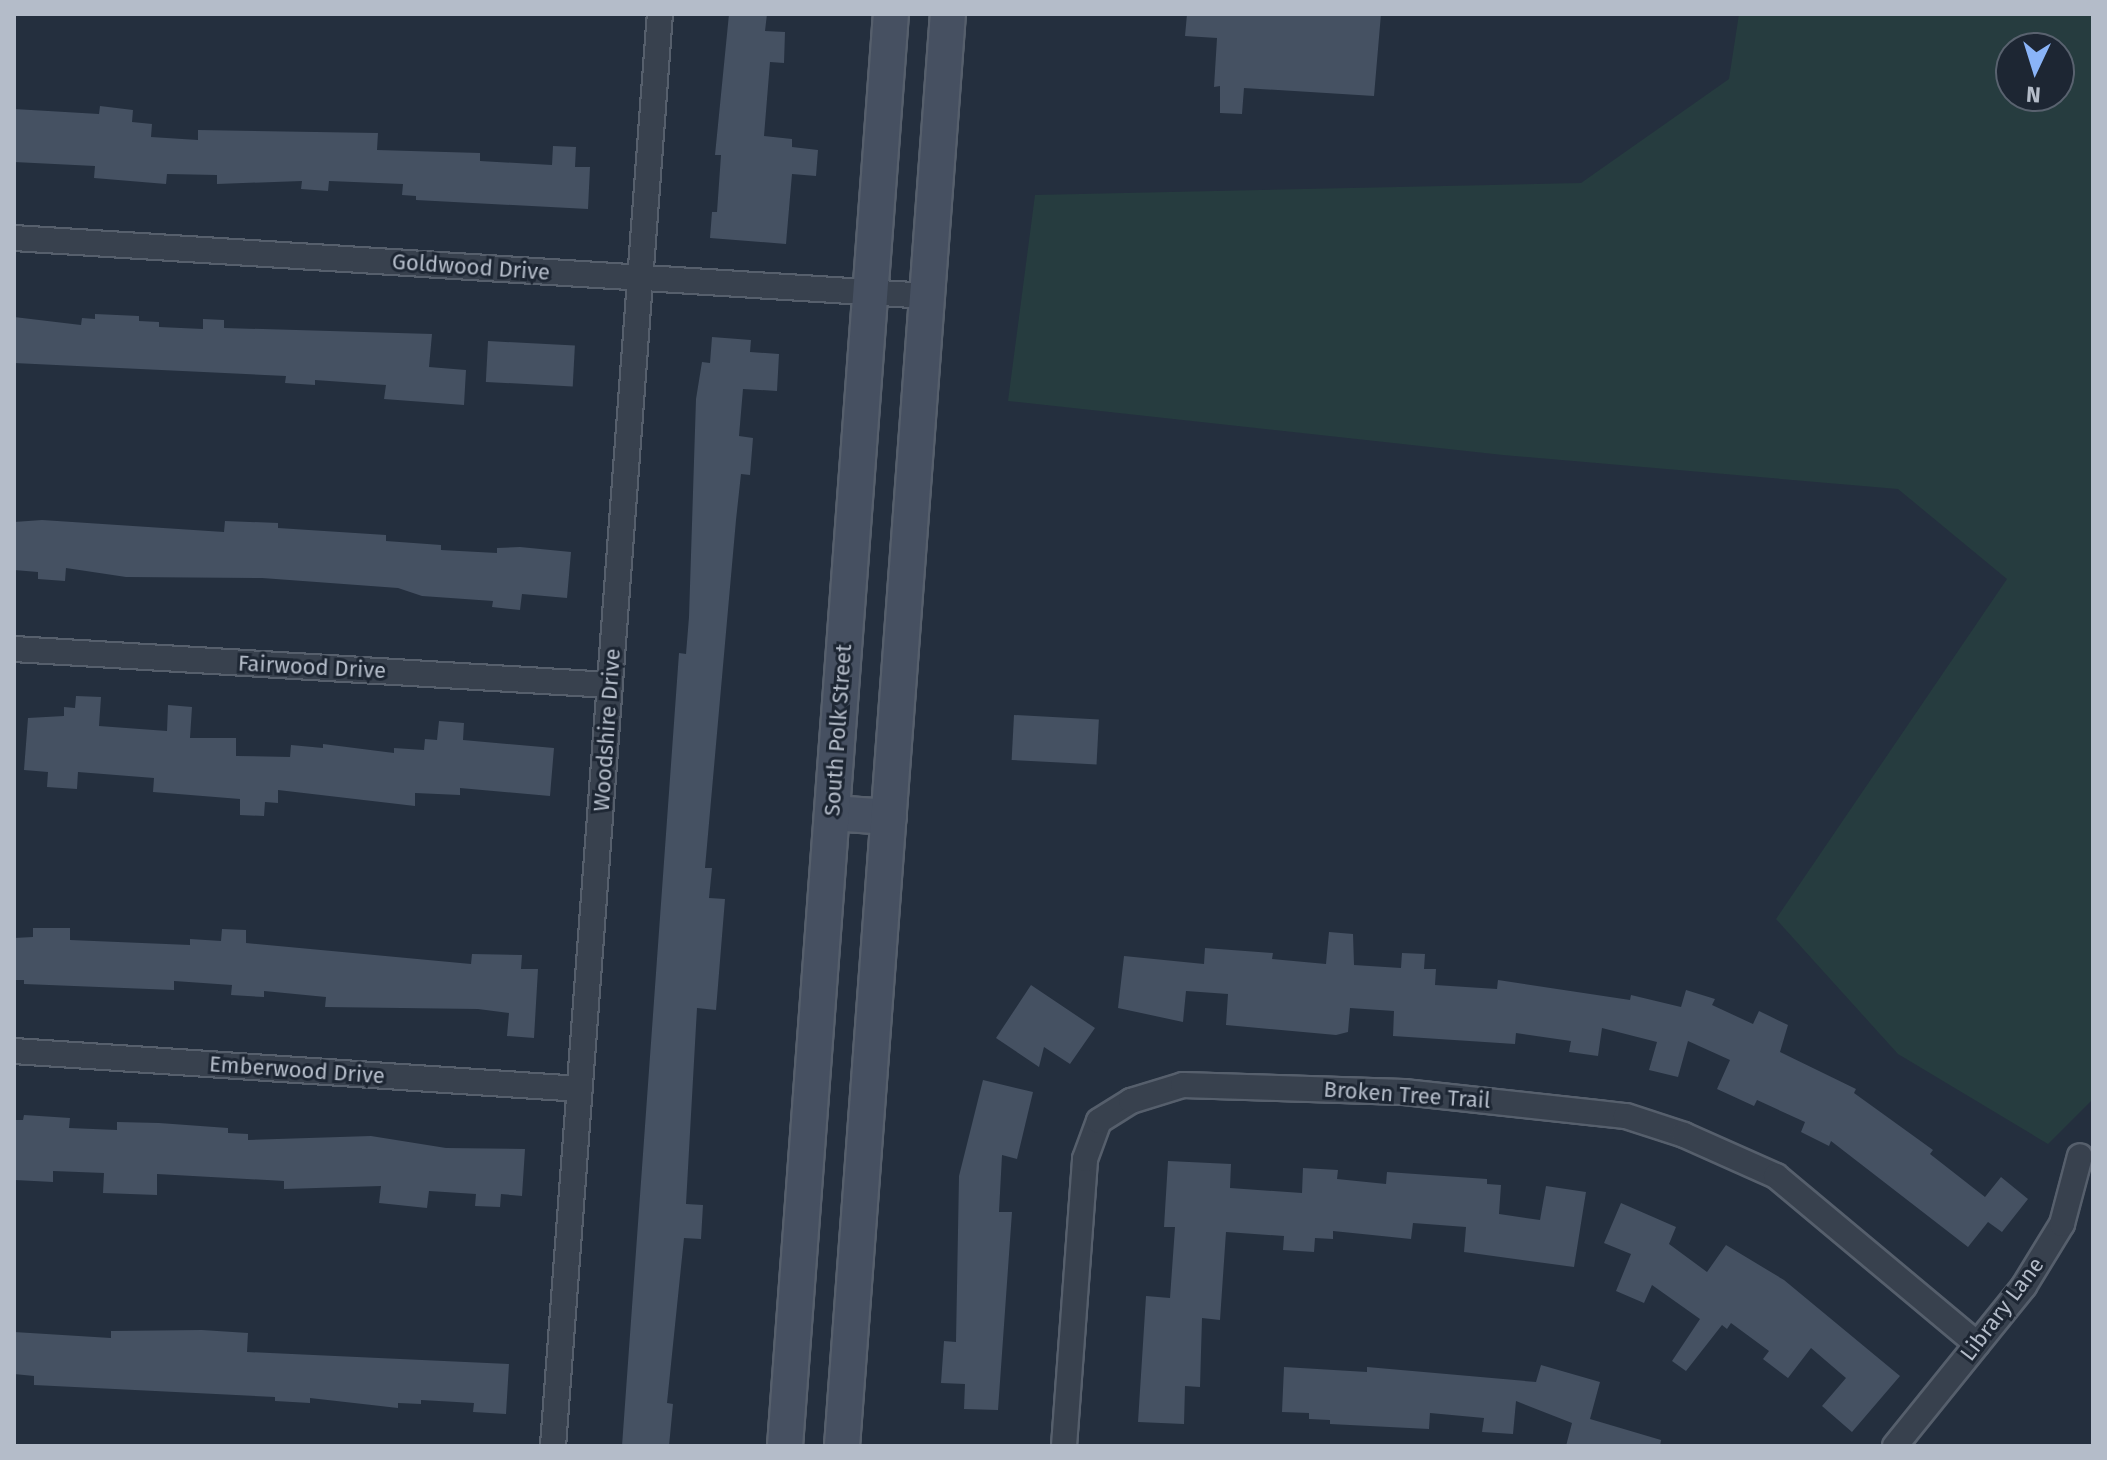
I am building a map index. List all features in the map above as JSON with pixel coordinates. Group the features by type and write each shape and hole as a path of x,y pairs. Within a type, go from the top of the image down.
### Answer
{"main road":[{"name":"South Polk Street","path":"785,1446 891,14"},
{"path":"842,1446 948,14"},
{"path":"832,813 889,817"}],"street":[{"name":"Woodshire Drive","path":"553,1446 660,14"},
{"name":"Goldwood Drive","path":"14,238 927,296"},
{"name":"Fairwood Drive","path":"14,649 610,685"},
{"name":"Emberwood Drive","path":"14,1051 580,1089"},
{"name":"Broken Tree Trail","path":"1064,1446 1085,1159 1099,1121 1131,1101 1183,1085 1404,1092 1626,1116 1684,1135 1776,1176 1977,1344"},
{"name":"Library Lane","path":"1895,1446 2024,1286 2062,1224 2080,1156"}],"green space":[{"path":"1739,14 2093,14 2093,1099 2048,1144 1898,1054 1776,919 2007,579 1898,489 1503,455 1008,401 1035,195 1581,183 1729,79"}],"building":[{"path":"729,14 767,14 765,31 785,32 784,63 770,62 764,136 792,139 792,147 818,150 816,176 792,174 786,244 710,238 712,212 717,212 721,155 715,155"},
{"path":"1187,14 1381,14 1374,96 1244,88 1242,114 1220,113 1220,86 1214,87 1217,38 1185,36"},
{"path":"100,106 133,110 132,122 152,124 151,137 198,140 198,130 378,133 377,150 480,153 480,161 552,165 553,146 576,147 575,167 590,167 588,209 416,200 416,196 402,195 403,184 329,181 328,191 301,189 302,181 217,184 217,175 167,174 166,184 94,178 95,166 14,162 14,109 99,114"},
{"path":"95,314 139,316 139,321 159,322 159,327 203,329 203,319 224,320 224,328 432,334 429,367 466,370 464,405 384,399 386,385 315,380 315,385 285,383 286,376 14,363 14,317 81,325 82,318 95,319"},
{"path":"712,337 751,340 750,352 779,354 777,391 743,389 739,436 753,438 750,475 741,474 705,868 712,868 709,898 725,899 716,1010 697,1008 686,1204 703,1205 701,1239 684,1238 667,1403 673,1404 669,1446 622,1446 679,653 686,654 689,617 696,399 702,362 710,363"},
{"path":"488,341 575,346 573,386 486,382"},
{"path":"42,520 224,532 225,521 278,523 278,528 386,535 386,541 441,545 441,550 497,553 497,548 520,547 571,552 567,598 522,594 520,610 492,607 493,601 422,596 398,588 262,578 126,577 66,568 65,581 38,579 38,572 14,570 14,522"},
{"path":"76,696 101,697 99,726 167,731 168,705 192,707 190,738 236,738 236,756 290,757 291,745 323,748 323,744 394,753 394,748 424,750 425,739 437,740 439,721 464,723 463,740 554,748 550,796 460,788 460,795 415,793 415,806 278,790 278,803 265,802 264,816 240,815 240,799 153,792 154,778 78,772 77,789 47,787 48,772 24,770 28,718 64,716 64,707 75,708"},
{"path":"1014,715 1099,719 1097,764 1012,760"},
{"path":"33,928 70,928 70,940 190,945 190,939 221,941 222,929 246,930 246,943 471,964 472,954 522,955 521,969 538,969 534,1038 507,1036 509,1013 478,1009 325,1007 326,997 264,991 264,997 231,995 232,985 174,981 174,990 24,984 24,980 14,980 14,938 33,937"},
{"path":"1329,932 1353,934 1354,965 1401,968 1402,953 1425,954 1424,969 1436,969 1435,985 1497,989 1498,980 1630,1000 1631,995 1681,1007 1686,990 1715,999 1712,1005 1753,1024 1759,1011 1788,1025 1780,1052 1856,1089 1854,1093 1933,1150 1930,1154 1985,1197 2001,1177 2028,1199 2002,1232 1988,1222 1968,1247 1831,1141 1829,1146 1801,1132 1805,1122 1757,1100 1754,1106 1717,1089 1730,1060 1688,1041 1678,1077 1649,1070 1657,1042 1602,1028 1598,1056 1569,1052 1571,1041 1516,1033 1515,1044 1393,1036 1394,1011 1350,1008 1348,1032 1336,1035 1226,1025 1228,994 1186,991 1183,1022 1118,1008 1124,956 1204,964 1205,948 1273,953 1272,959 1326,964"},
{"path":"1031,985 1095,1028 1070,1064 1044,1047 1039,1067 996,1038"},
{"path":"983,1080 1033,1092 1017,1159 1002,1155 999,1212 1012,1212 998,1410 964,1409 965,1384 941,1383 944,1341 956,1342 959,1176"},
{"path":"24,1115 70,1118 69,1128 117,1130 117,1122 159,1123 228,1128 228,1133 248,1134 248,1140 371,1136 446,1148 525,1149 522,1196 501,1194 500,1207 475,1206 476,1194 429,1191 427,1208 379,1203 381,1186 284,1189 284,1181 157,1174 157,1195 103,1193 104,1173 53,1171 53,1182 15,1180 14,1120 23,1120"},
{"path":"1168,1161 1231,1164 1230,1188 1302,1193 1303,1168 1338,1170 1337,1179 1386,1184 1387,1172 1487,1179 1487,1184 1501,1185 1499,1214 1540,1220 1546,1186 1586,1192 1574,1267 1464,1252 1466,1227 1413,1223 1411,1239 1333,1231 1333,1239 1315,1238 1314,1252 1283,1250 1284,1236 1226,1232 1220,1320 1202,1318 1200,1387 1185,1386 1184,1424 1138,1422 1146,1296 1170,1298 1175,1227 1164,1227"},
{"path":"1621,1203 1676,1227 1669,1244 1707,1272 1726,1245 1784,1280 1900,1376 1852,1432 1822,1406 1846,1378 1811,1348 1788,1378 1763,1359 1769,1351 1731,1323 1727,1329 1722,1325 1686,1371 1672,1361 1700,1319 1652,1285 1644,1303 1616,1291 1631,1254 1604,1243"},
{"path":"111,1331 248,1333 247,1352 509,1364 506,1414 473,1412 474,1403 421,1400 421,1404 398,1403 398,1408 310,1398 310,1403 275,1401 275,1397 34,1385 34,1376 14,1374 14,1332 111,1338"},
{"path":"1541,1365 1600,1382 1590,1419 1661,1440 1660,1446 1566,1446 1572,1423 1516,1401 1513,1434 1482,1432 1484,1418 1430,1413 1429,1429 1330,1424 1330,1420 1309,1419 1309,1413 1282,1412 1284,1367 1367,1372 1367,1367 1536,1382"}]}
